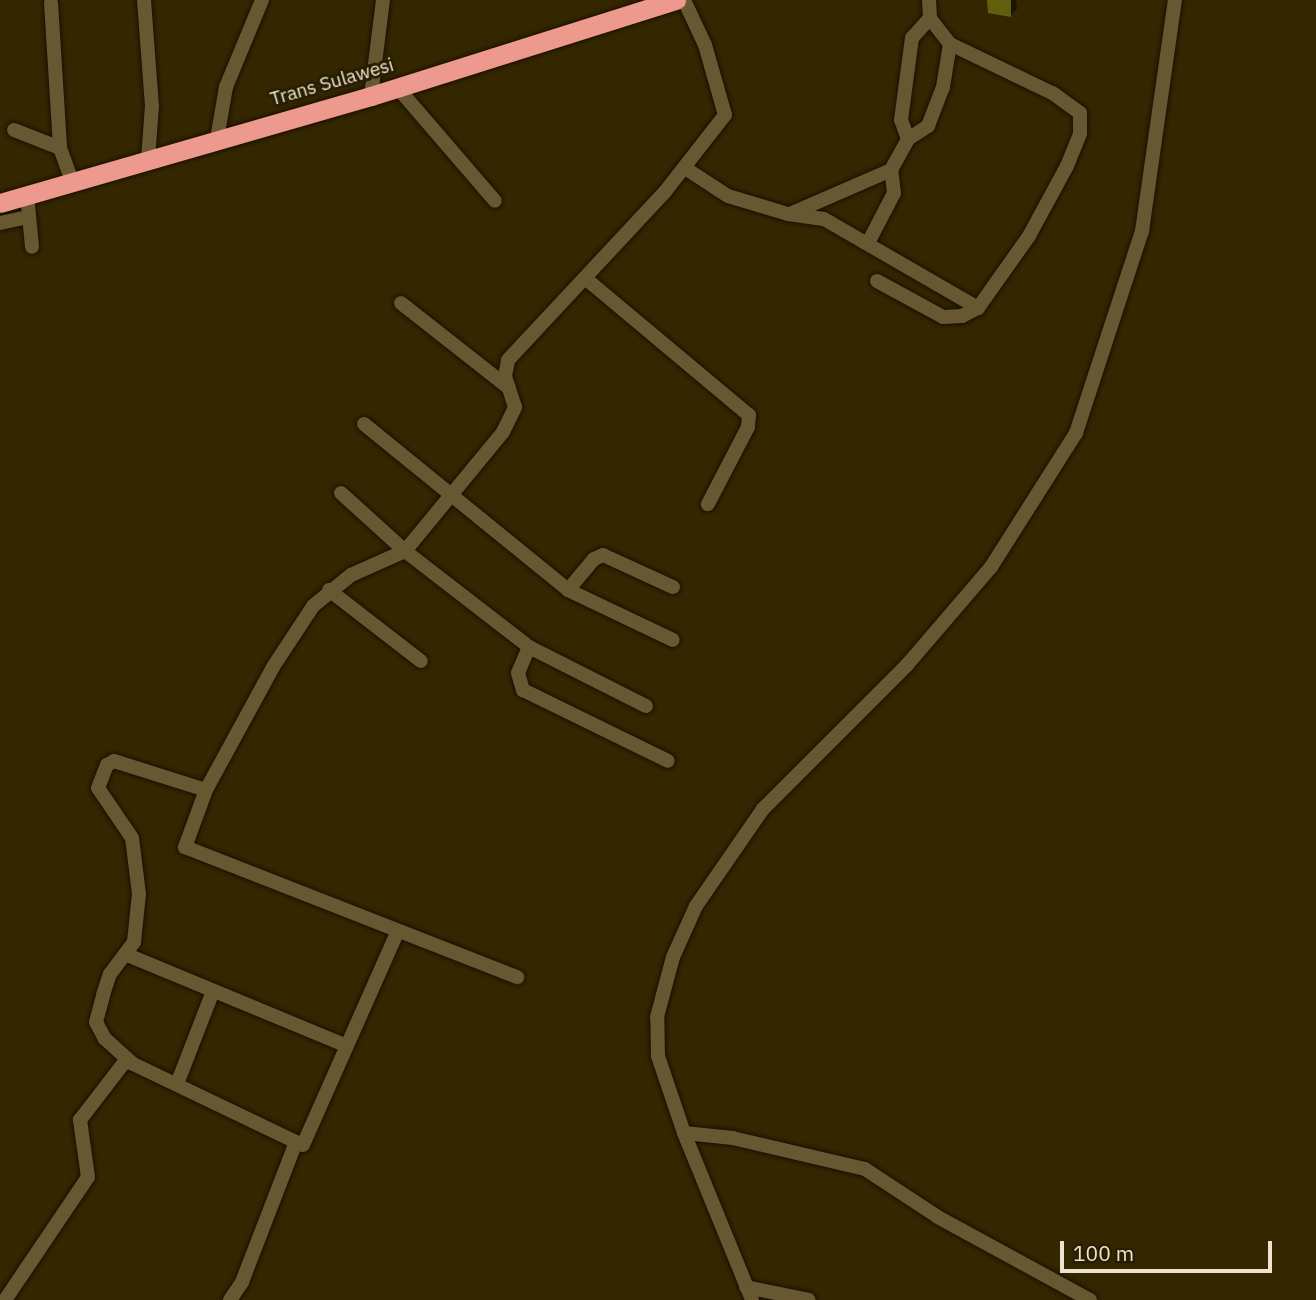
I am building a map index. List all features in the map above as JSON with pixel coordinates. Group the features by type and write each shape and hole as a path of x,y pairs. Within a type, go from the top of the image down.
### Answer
{"highway":[{"name":"Trans Sulawesi","path":"0,203 371,96 676,0"}],"street":[{"path":"144,0 152,106 148,159"},
{"path":"217,139 226,87 262,0"},
{"path":"371,96 383,0"},
{"path":"517,977 186,847 206,790 297,627 329,590 405,551 514,414 505,376 508,360 685,167 721,123 726,108 684,0"},
{"path":"877,281 943,317 962,316 978,308 1029,236 1067,166 1080,133 1080,113 1052,93 950,44 930,18 929,0"},
{"path":"809,1300 749,1294 684,1133 658,1056 657,1017 673,957 696,906 763,809 907,665 991,567 1076,433 1142,231 1175,0"},
{"path":"51,3 60,148 72,181"},
{"path":"908,139 901,120 912,38 930,18"},
{"path":"867,243 894,193 891,170 908,139 928,126 943,88 950,44"},
{"path":"397,87 495,201"},
{"path":"13,130 60,148"},
{"path":"685,167 729,196 789,214 824,219 978,308"},
{"path":"789,214 891,170"},
{"path":"27,194 32,247"},
{"path":"0,223 28,217"},
{"path":"585,278 749,415 748,427 708,504"},
{"path":"401,303 510,389"},
{"path":"364,424 449,498 569,590 673,640"},
{"path":"341,492 405,551 529,648 646,706"},
{"path":"569,590 594,559 603,555 673,587"},
{"path":"329,590 421,661"},
{"path":"529,648 518,673 523,690 668,761"},
{"path":"206,790 114,761 107,765 98,788 132,838 139,894 134,942 110,974 96,1022 105,1039 126,1060 296,1142 242,1282 230,1300"},
{"path":"303,1145 398,931"},
{"path":"125,954 347,1046"},
{"path":"177,1084 213,991"},
{"path":"5,1300 88,1177 80,1120 126,1060"},
{"path":"684,1133 733,1138 865,1169 1064,1294 1090,1300"}],"building":[{"path":"987,0 1011,0 1011,17 988,13"}]}
